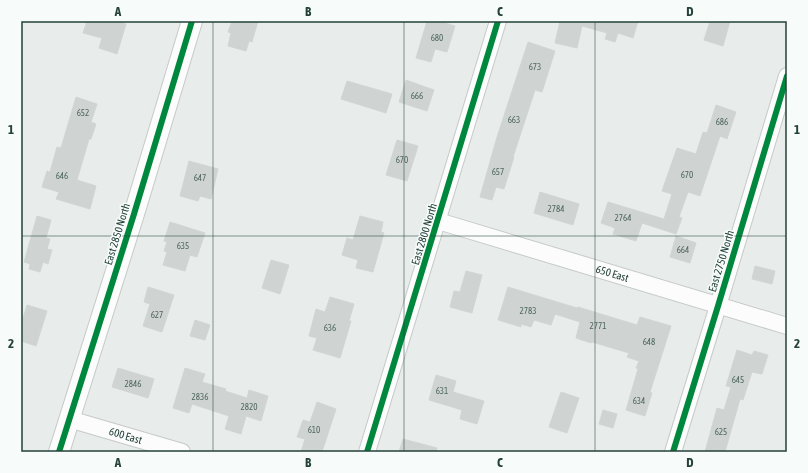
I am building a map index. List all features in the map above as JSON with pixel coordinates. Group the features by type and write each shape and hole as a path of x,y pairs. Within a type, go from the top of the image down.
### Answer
{"street":[{"name":"East 2850 North","path":"59,452 134,214 192,21"},
{"name":"East 2800 North","path":"367,452 498,21"},
{"name":"East 2750 North","path":"673,452 787,76"},
{"name":"650 East","path":"438,222 787,326"},
{"name":"600 East","path":"69,419 182,452"}],"building":[{"path":"87,21 115,21 126,24 117,54 99,48 102,38 83,33"},
{"path":"232,21 258,21 252,42 249,41 246,51 228,46 231,33 228,32"},
{"path":"427,21 438,21 455,26 447,52 435,49 431,62 416,58"},
{"path":"560,21 638,21 633,38 618,33 615,42 605,39 607,33 582,26 577,48 555,43"},
{"path":"710,21 730,21 723,46 704,40"},
{"path":"528,42 555,51 542,92 535,90 504,189 496,187 492,200 480,197 497,137"},
{"path":"406,80 434,90 427,111 399,102"},
{"path":"347,81 392,94 386,113 341,99"},
{"path":"76,97 97,104 91,122 96,124 91,139 89,139 77,180 96,186 90,209 56,199 59,192 42,187 47,171 50,172 57,147 61,148"},
{"path":"716,105 736,112 727,139 720,136 700,196 688,192 679,217 682,218 676,234 642,223 636,241 613,234 615,228 601,223 608,202 664,219 672,194 662,191 677,148 696,154 703,132 707,133"},
{"path":"397,140 418,146 407,181 386,175"},
{"path":"189,161 218,169 211,199 200,196 198,201 180,196"},
{"path":"540,192 579,204 573,225 534,213"},
{"path":"37,216 51,220 46,238 50,239 47,249 52,250 48,264 43,262 40,272 29,269 30,264 24,262"},
{"path":"360,216 383,222 381,232 384,233 373,272 356,268 358,260 342,255 347,238 353,240"},
{"path":"170,222 205,233 197,257 190,255 185,271 163,265 167,252 164,251 167,242 164,241"},
{"path":"676,236 696,243 690,263 670,257"},
{"path":"271,260 289,265 280,294 262,288"},
{"path":"755,266 775,271 772,284 752,279"},
{"path":"466,271 482,275 472,313 450,307 454,291 460,292"},
{"path":"148,287 174,295 162,332 143,326 150,304 144,302"},
{"path":"508,287 637,325 640,317 671,326 650,392 652,393 645,416 626,410 639,361 627,357 629,353 576,338 580,322 555,314 551,325 534,320 531,327 521,324 521,327 498,320"},
{"path":"330,297 354,304 349,321 351,321 340,358 313,350 317,338 309,336 316,309 325,312"},
{"path":"27,305 47,311 36,346 21,341 21,325"},
{"path":"195,320 210,325 205,340 190,336"},
{"path":"737,350 752,355 754,351 768,355 762,374 752,372 743,400 740,399 725,452 705,452 717,408 724,410 731,387 726,386"},
{"path":"118,368 154,379 148,398 112,387"},
{"path":"185,368 205,374 202,382 226,389 225,391 247,398 249,390 268,396 261,421 246,416 241,434 225,429 229,416 192,404 189,413 173,408"},
{"path":"436,375 456,381 453,392 484,401 477,424 460,419 462,410 429,400"},
{"path":"561,392 579,398 567,433 549,427"},
{"path":"317,402 336,409 322,452 301,452 305,439 297,437 303,420 310,422"},
{"path":"603,410 617,414 613,428 599,424"},
{"path":"403,439 437,448 436,452 399,452"}],"cycle path":[{"path":"59,452 134,214 192,21"},
{"path":"367,452 498,21"},
{"path":"673,452 787,76"}]}
